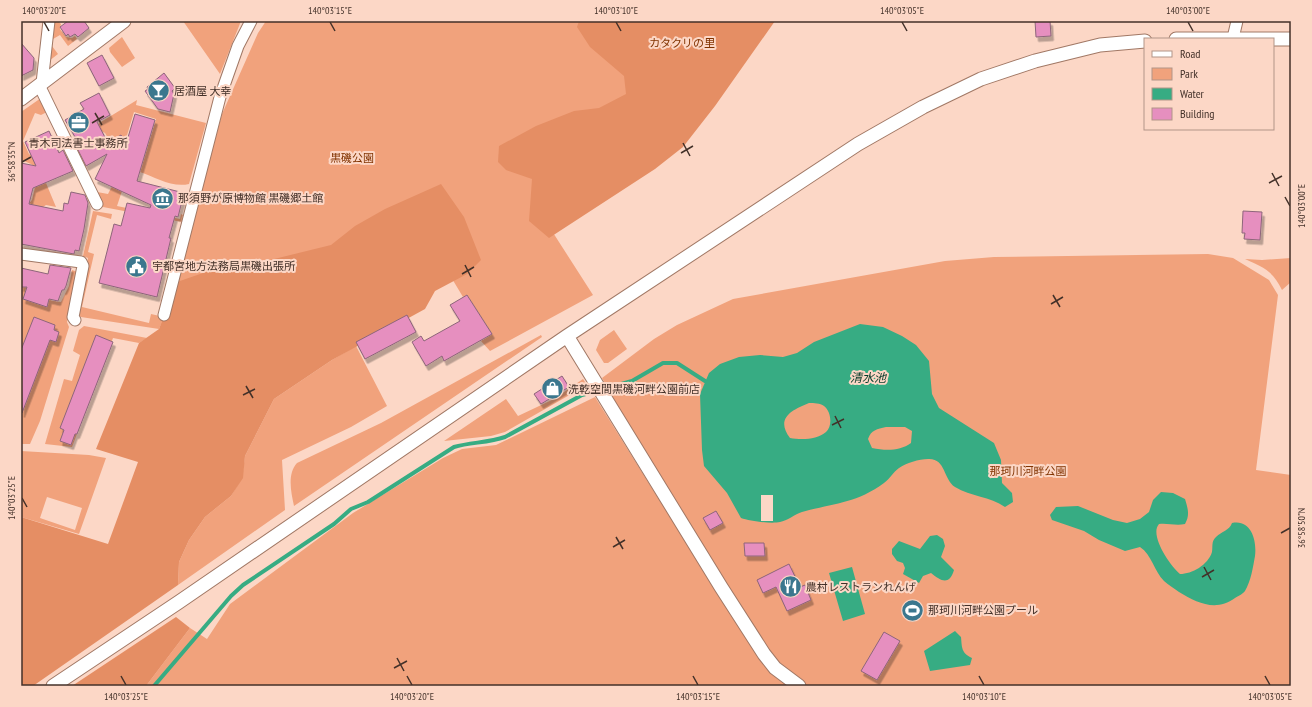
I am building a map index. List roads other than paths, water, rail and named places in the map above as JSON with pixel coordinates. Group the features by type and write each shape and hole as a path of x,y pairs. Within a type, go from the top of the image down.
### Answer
{"street":[{"path":"49,21 41,84 97,204"},
{"path":"21,99 124,21"},
{"path":"164,315 220,97 238,46 251,21"},
{"path":"1233,38 1237,21"},
{"path":"1274,39 1291,39"},
{"path":"53,686 179,602 567,336 858,144 923,107 981,79 1035,61 1100,45 1144,41"},
{"path":"21,254 81,262 82,266 73,317 75,320"},
{"path":"567,336 716,581 764,654 775,668 799,686"}],"water":[{"name":"清水池","path":"860,324 883,327 916,345 929,361 932,394 939,408 994,443 1001,460 1002,483 1012,493 1013,502 1005,507 999,503 967,493 955,487 951,483 938,462 924,459 902,466 884,483 854,499 802,512 780,522 760,522 741,518 727,493 704,466 700,394 709,373 720,364 739,357 760,355 783,357 797,353 814,342","holes":["809,403 821,404 826,408 830,415 830,426 826,432 818,437 804,439 790,438 784,425 785,420 792,412","886,427 905,427 912,431 911,443 902,448 893,450 872,448 868,439 871,434 877,429"]},
{"path":"1161,492 1173,493 1185,499 1187,506 1188,515 1185,524 1159,524 1157,529 1159,543 1166,558 1180,574 1185,574 1203,565 1210,557 1214,539 1229,528 1232,523 1244,524 1248,527 1254,537 1255,556 1253,569 1247,587 1243,593 1221,605 1207,604 1193,600 1164,581 1147,554 1140,547 1125,551 1099,540 1084,531 1052,520 1050,515 1056,507 1078,506 1113,520 1127,523 1140,519 1149,512 1153,500"},
{"path":"937,535 943,539 945,546 941,557 954,570 950,578 947,580 941,580 931,573 923,576 919,583 903,574 905,568 903,563 897,561 892,554 892,549 899,541 920,549 930,536"},
{"path":"852,567 865,614 843,621 829,573"},
{"path":"955,631 961,637 964,652 972,658 970,665 930,671 924,651"}],"waterway":[{"path":"154,686 231,596 243,585 334,524 351,509 368,502 454,447 505,437 582,395 632,381 663,363 677,363 705,381"}],"place":[{"name":"居酒屋 大幸","path":"159,91"},
{"name":"青木司法書士事務所","path":"78,123"},
{"name":"那須野が原博物館 黒磯郷土館","path":"162,198"},
{"name":"宇都宮地方法務局黒磯出張所","path":"136,266"},
{"name":"洗乾空間黒磯河畔公園前店","path":"553,389"},
{"name":"農村レストランれんげ","path":"790,587"},
{"name":"那珂川河畔公園プール","path":"913,610"}],"park label":[{"name":"カタクリの里","path":"682,43"},
{"name":"黒磯公園","path":"352,158"},
{"name":"那珂川河畔公園","path":"1028,471"}]}
